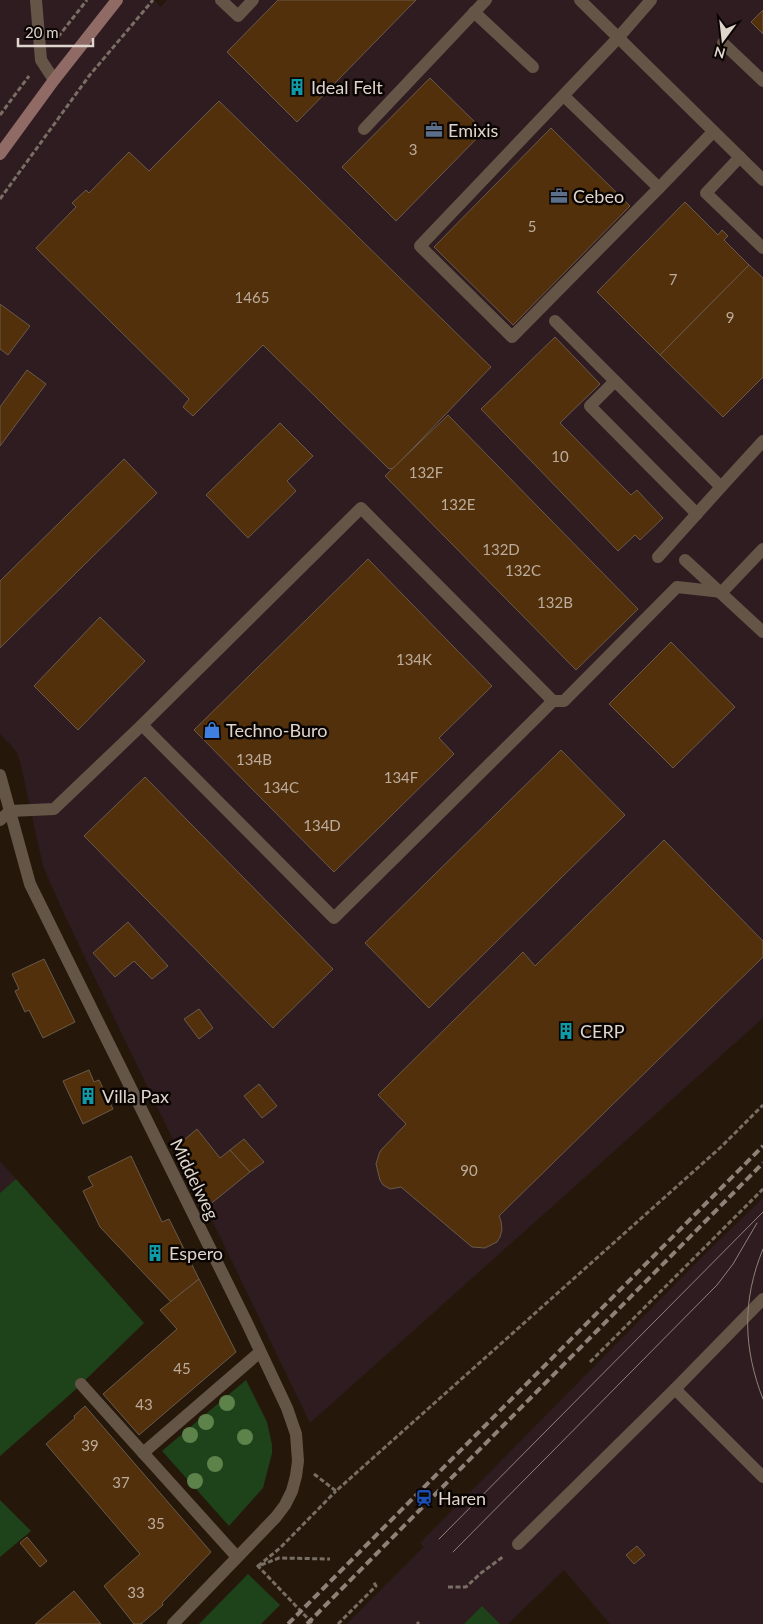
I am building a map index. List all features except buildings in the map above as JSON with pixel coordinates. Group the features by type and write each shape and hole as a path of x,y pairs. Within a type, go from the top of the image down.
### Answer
{"main road":[{"path":"0,154 54,80 117,0"}],"street":[{"path":"36,0 41,60 54,80"},
{"path":"221,0 238,16 253,0"},
{"path":"364,129 486,0"},
{"path":"580,0 763,180"},
{"path":"651,0 564,96 420,246 512,337 713,132"},
{"path":"474,12 533,68"},
{"path":"723,43 763,81"},
{"path":"564,96 658,188"},
{"path":"740,157 706,193 763,248"},
{"path":"554,321 721,487"},
{"path":"615,381 590,406 697,514"},
{"path":"658,557 763,441"},
{"path":"5,815 54,808 142,725 361,508 553,701"},
{"path":"722,592 763,550"},
{"path":"685,560 722,592 763,632"},
{"path":"142,725 334,918 553,701 564,701 677,587 722,592"},
{"name":"Middelweg","path":"0,775 5,815 33,891 260,1352 287,1408 296,1434 298,1461 294,1483 285,1505 276,1517 173,1624"},
{"path":"518,1544 763,1299"},
{"path":"143,1453 260,1352"},
{"path":"81,1384 237,1557"},
{"path":"675,1389 763,1477"}],"path":[{"path":"0,199 89,76 153,0"},
{"path":"258,1566 280,1548 336,1491 720,1147 763,1105"},
{"path":"590,1362 763,1190"},
{"path":"298,1461 336,1491"},
{"path":"448,1587 466,1587 518,1544"},
{"path":"258,1566 279,1558 330,1559"},
{"path":"258,1566 313,1624"},
{"path":"338,1624 376,1586 373,1580"}],"shaded area":[{"path":"0,0 154,0 161,7 167,0 763,0 763,1018 310,1423 64,914 43,866 20,761 17,753 0,734"},
{"path":"0,1161 16,1179 0,1193"},
{"path":"763,1198 763,1624 610,1624 564,1570 508,1624 500,1624 482,1606 464,1624 347,1624 424,1547 420,1543 707,1252"}],"green space":[{"path":"16,1179 144,1323 74,1391 0,1456 0,1193"},
{"path":"246,1380 267,1422 272,1453 263,1488 229,1526 162,1451"},
{"path":"0,1500 31,1531 0,1557"},
{"path":"248,1574 280,1605 261,1624 199,1624"},
{"path":"482,1606 500,1624 464,1624"}],"tram line":[{"path":"439,1539 763,1212"},
{"path":"453,1552 717,1285 733,1264 757,1223"},
{"path":"763,1249 756,1268 748,1305 749,1343 756,1380 763,1399"}],"railway":[{"path":"288,1624 763,1146"},
{"path":"307,1624 763,1163"}],"place":[{"name":"Ideal Felt","path":"297,87"},
{"name":"Emixis","path":"434,130"},
{"name":"Cebeo","path":"559,196"},
{"name":"Techno-Buro","path":"212,730"},
{"name":"CERP","path":"566,1031"},
{"name":"Villa Pax","path":"88,1096"},
{"name":"Espero","path":"155,1253"},
{"name":"Haren","path":"424,1498"}]}
